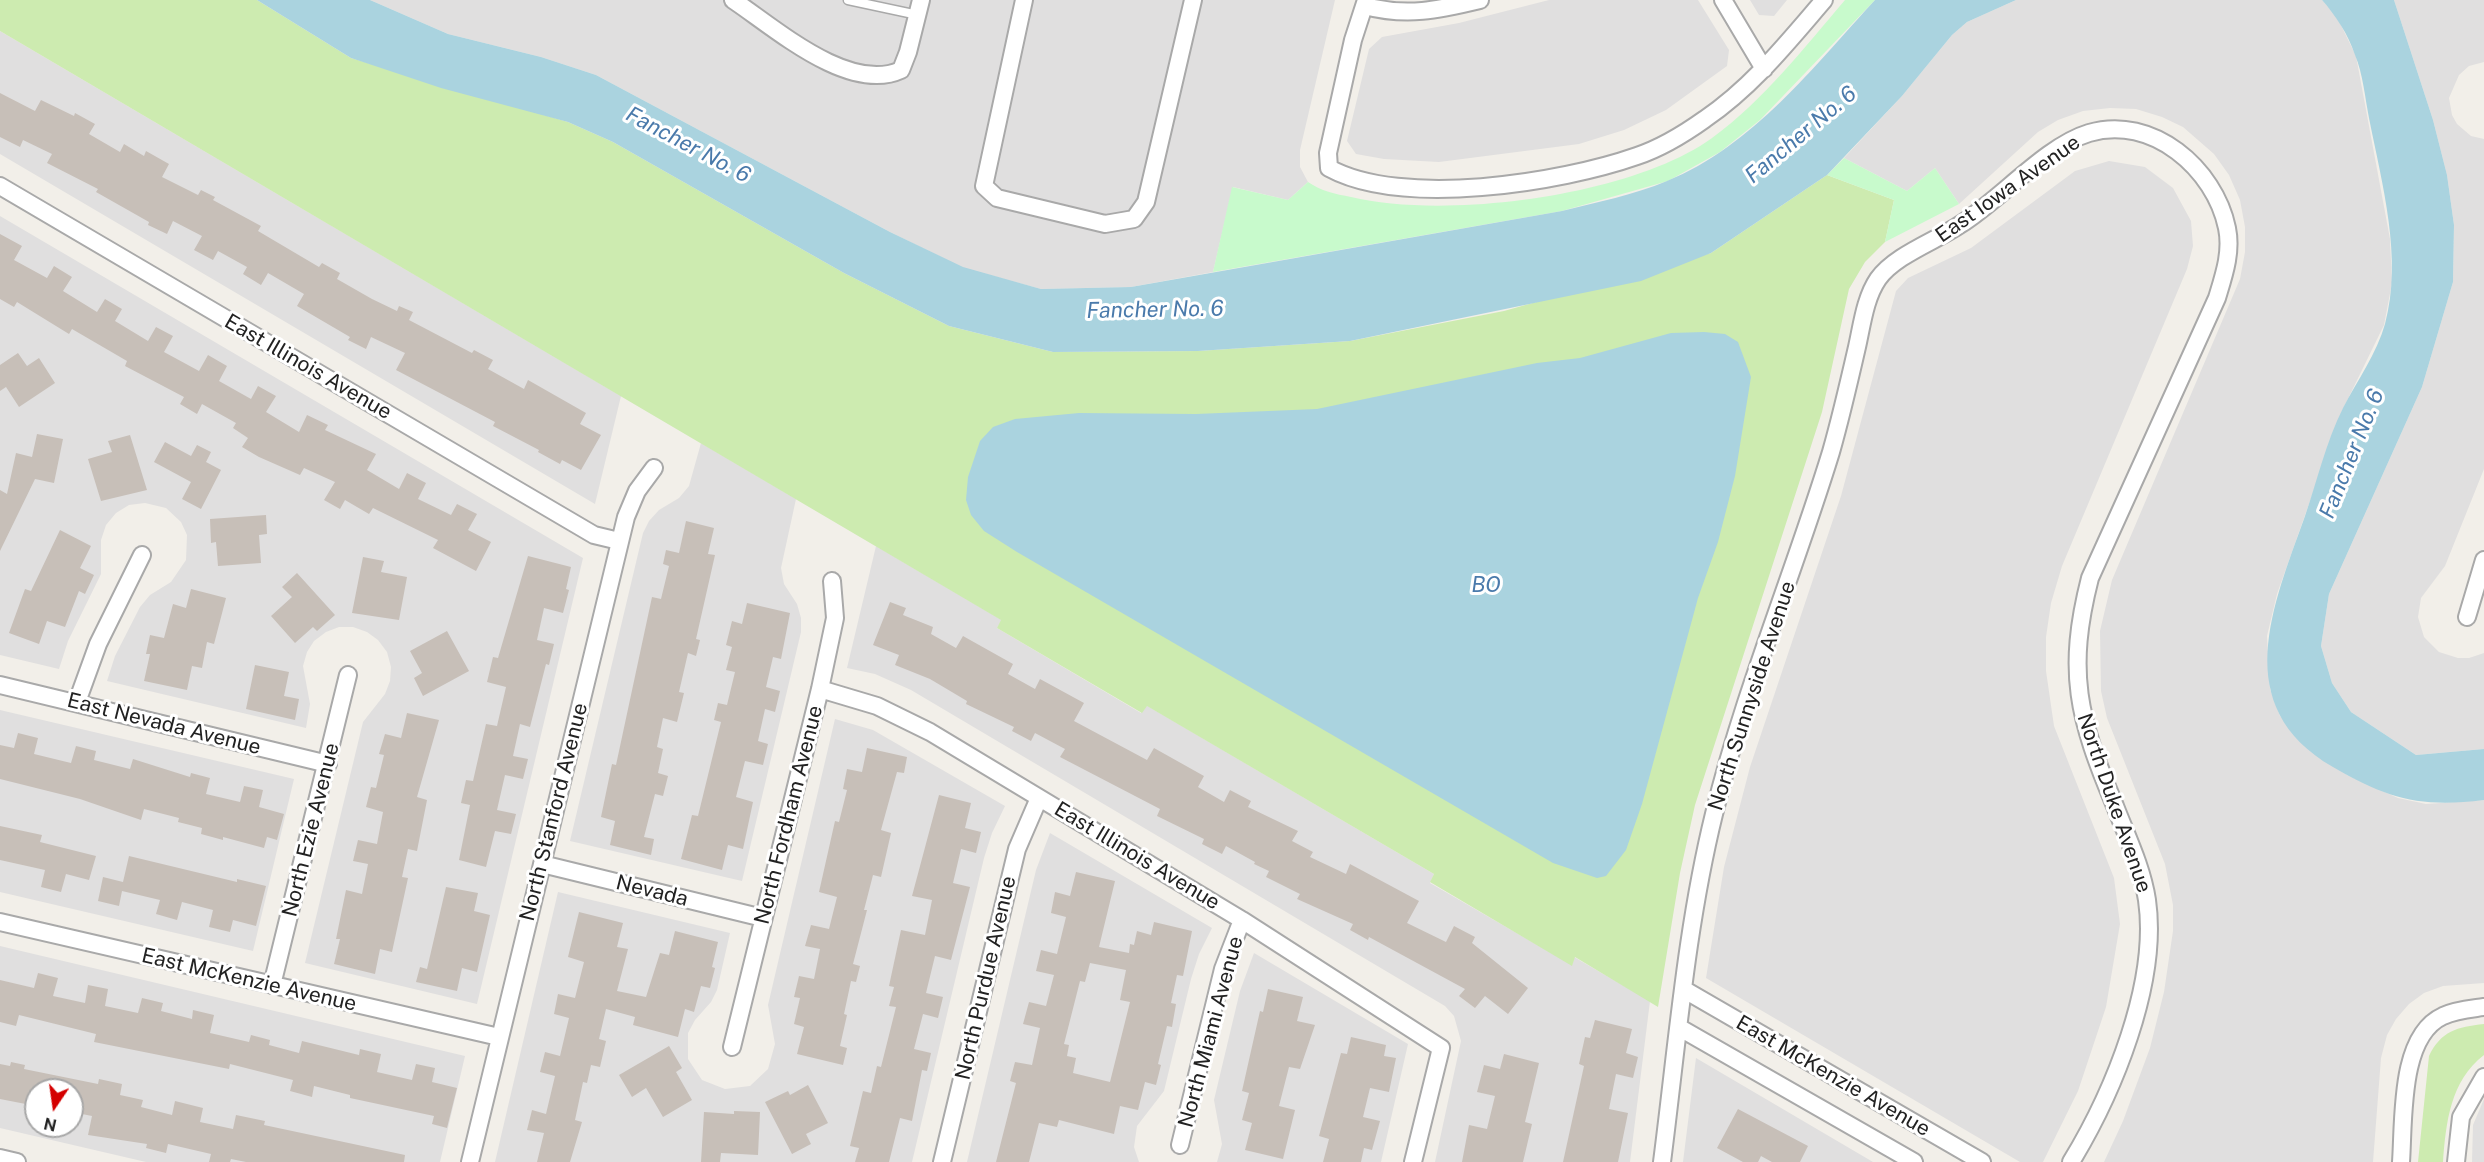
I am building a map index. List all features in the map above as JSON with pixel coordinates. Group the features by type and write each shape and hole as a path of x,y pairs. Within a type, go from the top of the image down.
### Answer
{"street":[{"path":"733,0 828,63 857,73 886,77 901,70 919,8"},
{"path":"1024,0 984,186 996,198 1105,224 1134,219 1146,202 1192,0"},
{"path":"1480,0 1417,13 1389,12 1366,3 1353,40 1328,153 1329,168 1345,177 1362,181 1428,188 1510,183 1595,169 1639,156 1674,139 1714,113 1764,69 1824,0"},
{"path":"1723,0 1764,69"},
{"name":"East Iowa Avenue","path":"1880,277 1899,259 1965,222 2066,143 2087,133 2108,129 2138,133 2166,144 2186,157 2204,176"},
{"name":"North Duke Avenue","path":"2071,1162 2112,1085 2128,1041 2147,949 2147,901 2138,861 2094,756 2080,706 2076,664 2079,620 2090,578 2217,298 2228,260 2228,231 2221,204 2204,176"},
{"name":"East Illinois Avenue","path":"0,186 594,535 620,541"},
{"name":"North Sunnyside Avenue","path":"1662,1162 1700,873 1731,747 1819,492 1840,423 1868,301 1880,277"},
{"name":"North Stanford Avenue","path":"470,1162 626,517 637,491 654,468"},
{"path":"77,702 98,644 142,555"},
{"path":"2467,617 2484,560"},
{"name":"North Fordham Avenue","path":"732,1047 820,689 835,618 832,581"},
{"name":"North Ezie Avenue","path":"272,985 348,675"},
{"name":"East Nevada Avenue","path":"0,685 328,764"},
{"name":"East Illinois Avenue","path":"820,689 877,706 930,732 1242,920 1441,1048 1413,1162"},
{"name":"North Purdue Avenue","path":"942,1162 1017,849 1039,798"},
{"name":"Nevada","path":"542,864 763,918"},
{"name":"North Miami Avenue","path":"1180,1145 1223,969 1242,920"},
{"name":"East McKenzie Avenue","path":"0,922 499,1037"},
{"name":"East McKenzie Avenue","path":"1683,989 1982,1162"},
{"path":"2400,1162 2409,1071 2421,1033 2443,1016 2484,1007"},
{"name":"East McKenzie Avenue","path":"1680,1028 1914,1162"},
{"path":"2456,1162 2457,1137 2462,1117 2484,1077"},
{"path":"0,1158 17,1162"}],"lane":[{"path":"848,0 919,8"}],"shaded area":[{"path":"370,0 1335,0 1300,150 1300,167 1308,182 1288,200 1233,187 1213,272 1131,287 1041,289 963,268 890,232 596,75 541,57 448,34"},
{"path":"1549,0 1698,0 1729,50 1727,66 1666,110 1624,130 1579,144 1439,162 1384,159 1356,154 1347,141 1369,49 1382,37 1459,23"},
{"path":"1750,0 1787,0 1774,16 1759,15"},
{"path":"2016,0 2322,0 2337,17 2356,56 2390,239 2392,283 2384,325 2342,411 2277,594 2267,636 2270,689 2280,716 2347,775 2398,798 2426,804 2484,800 2484,983 2443,986 2424,993 2409,1004 2396,1019 2387,1035 2381,1058 2373,1162 2104,1162 2123,1121 2150,1048 2164,992 2173,931 2173,905 2165,864 2107,718 2101,691 2100,631 2112,580 2240,279 2245,252 2245,227 2240,200 2229,175 2214,154 2183,127 2162,117 2136,109 2110,108 2083,111 2058,120 2038,132 1959,204 1935,168 1907,191 1844,158 1902,96 1952,35 1967,22"},
{"path":"2394,0 2484,0 2484,62 2469,66 2459,75 2449,98 2452,115 2457,124 2471,136 2484,139 2484,469 2445,566 2421,598 2418,617 2424,637 2439,652 2458,658 2469,658 2484,653 2484,749 2416,755 2351,712 2332,683 2321,646 2329,594 2422,387 2453,282 2454,225 2447,175 2433,120"},
{"path":"0,31 621,396 595,504 0,154"},
{"path":"2109,161 2145,167 2173,188 2191,221 2193,246 2187,269 2062,566 2051,603 2046,637 2046,671 2054,726 2114,878 2120,924 2106,1007 2078,1091 2043,1162 2020,1162 1706,978 1724,867 1750,767 1841,496 1896,291 1908,278 1971,248 2075,171"},
{"path":"0,216 583,558 477,1004 305,963 363,722 385,694 390,681 391,667 387,652 378,640 367,632 353,627 339,627 326,632 314,641 307,652 303,666 310,704 306,728 107,681 115,656 140,607 150,595 171,582 186,560 187,535 181,522 166,508 145,503 129,505 116,513 106,525 101,540 101,574 68,641 59,669 0,655"},
{"path":"701,443 796,499 781,568 784,584 797,604 801,618 801,632 742,881 570,841 643,533 649,521 659,510 679,498 689,486"},
{"path":"876,546 1002,620 997,628 1141,713 1146,705 1434,874 1430,883 1572,965 1574,957 1650,1001 1630,1162 1435,1162 1461,1041 1454,1016 1445,1006 911,690 875,674 847,668"},
{"path":"0,710 294,779 253,951 0,892"},
{"path":"835,719 873,730 1005,806 992,833 984,858 912,1162 495,1162 558,892 730,933 717,990 688,1033 688,1059 702,1080 725,1089 750,1086 768,1069 775,1044 768,1005"},
{"path":"1050,833 1212,928 1199,954 1191,979 1164,1091 1137,1126 1134,1147 1139,1162 967,1162 1036,870"},
{"path":"0,946 465,1056 440,1162 146,1162 43,1138 84,1138 84,1078 24,1078 24,1134 0,1128"},
{"path":"1254,953 1408,1044 1381,1162 1217,1162 1222,1144 1214,1100 1240,991"},
{"path":"1696,1058 1873,1162 1683,1162"},
{"path":"2484,1099 2484,1162 2472,1162 2473,1125"}],"green space":[{"path":"0,0 257,0 351,58 568,122 613,142 844,273 949,326 1053,352 1198,351 1350,341 1504,311 1711,253 1827,175 1894,200 1885,242 1865,262 1849,289 1822,412 1695,805 1680,873 1658,1007 1575,957 1572,966 1430,882 1434,874 1147,706 1142,713 997,628 1001,620 0,31"},
{"path":"1845,0 1875,0 1760,120 1720,152 1668,181 1562,211 1213,272 1232,187 1288,200 1308,182 1334,193 1391,203 1436,206 1486,204 1537,198 1588,188 1635,175 1677,158 1712,138 1749,107 1783,73"},
{"path":"1844,158 1907,191 1935,168 1959,204 1885,242 1894,200 1827,175"},
{"path":"2484,1024 2484,1055 2473,1065 2457,1090 2448,1118 2443,1162 2418,1162 2429,1056 2439,1041 2451,1032"}],"water":[{"name":"Fancher No. 6","path":"257,0 370,0 448,34 541,57 596,75 890,232 963,267 1041,289 1131,287 1562,211 1629,194 1667,181 1698,166 1755,126 1805,77 1875,0 2016,0 1967,22 1952,35 1902,96 1827,175 1711,253 1641,281 1350,341 1198,351 1053,352 949,326 844,273 613,142 568,122 441,88 351,58"},
{"name":"Fancher No. 6","path":"2322,0 2394,0 2433,120 2447,175 2454,225 2453,282 2422,387 2329,594 2321,646 2332,683 2351,712 2416,755 2484,749 2484,800 2423,802 2388,794 2353,778 2333,767 2300,742 2280,715 2270,685 2268,652 2272,619 2281,585 2332,434 2343,408 2377,346 2385,324 2392,273 2385,195 2358,62 2337,19"},
{"name":"BO","path":"1671,333 1725,334 1738,342 1751,377 1735,476 1718,542 1698,598 1642,804 1626,850 1606,876 1597,878 1553,863 1017,552 984,531 971,515 966,500 968,477 980,441 993,427 1015,419 1079,413 1196,414 1317,409 1537,363 1580,358"}],"building":[{"path":"0,93 35,111 41,100 74,116 75,113 95,124 89,134 120,152 124,144 144,156 146,151 169,164 162,177 198,195 201,190 215,197 213,200 261,226 258,231 319,267 322,263 340,273 337,279 372,299 397,311 399,306 413,312 409,320 472,353 474,350 493,360 488,369 524,389 528,380 586,413 580,424 601,435 581,470 562,460 560,464 538,452 539,450 493,426 495,422 396,370 405,353 371,337 366,349 348,340 350,337 297,306 304,294 268,273 261,285 243,274 247,267 218,251 213,260 194,250 202,236 173,221 167,234 148,225 149,222 96,192 98,189 47,163 52,154 23,140 20,147 0,137"},
{"path":"0,234 22,246 14,260 47,278 54,266 72,277 63,291 97,312 105,299 122,309 115,321 148,341 156,327 173,336 164,352 199,371 208,355 227,366 219,381 251,399 258,386 276,396 266,412 299,432 307,415 328,425 325,430 376,454 367,470 399,489 407,473 426,483 418,499 451,515 457,504 477,514 468,530 491,542 476,571 433,548 438,540 373,508 369,514 345,500 340,509 324,500 335,482 304,468 300,475 259,457 242,447 248,438 233,428 236,423 202,404 197,414 180,404 184,397 125,366 127,361 72,329 69,334 17,302 14,307 0,299"},
{"path":"18,353 27,366 39,358 55,383 19,407 6,387 0,391 0,365"},
{"path":"37,434 63,439 54,483 35,479 0,551 0,490 7,494 16,453 32,457"},
{"path":"130,435 147,490 101,501 88,459 112,452 108,441"},
{"path":"165,442 191,456 197,445 211,452 206,462 221,470 201,509 182,499 191,482 154,462"},
{"path":"266,515 267,534 259,535 261,563 218,566 216,542 211,543 210,519"},
{"path":"686,521 714,528 708,554 715,555 696,639 700,640 696,656 688,653 679,692 684,693 677,722 663,718 657,747 663,749 658,773 668,776 663,796 655,794 644,837 654,839 651,855 610,845 615,821 601,817 612,764 616,765 652,597 661,599 669,566 663,564 666,550 679,553"},
{"path":"60,530 91,546 80,568 94,575 85,594 79,591 65,627 47,621 39,644 9,633 25,589 31,591"},
{"path":"528,556 571,567 566,589 569,590 563,613 544,608 537,640 554,644 549,665 546,664 530,727 520,724 513,756 528,759 523,779 505,775 497,810 516,814 511,834 495,831 486,867 459,860 470,805 461,803 466,780 473,781 486,724 497,726 506,687 487,682 493,657 498,658"},
{"path":"363,557 384,561 381,572 407,577 399,620 352,613"},
{"path":"297,573 335,615 317,631 313,627 295,643 271,616 292,597 282,587"},
{"path":"191,589 226,598 214,644 207,642 202,668 192,666 187,690 144,681 150,654 146,654 150,635 164,638 173,604 186,608"},
{"path":"890,602 906,608 903,615 933,627 931,634 956,648 963,636 1013,664 1008,674 1035,689 1040,679 1084,703 1074,721 1147,760 1154,748 1204,776 1198,787 1224,802 1230,790 1251,801 1248,807 1298,831 1292,841 1313,852 1310,857 1346,874 1350,864 1419,901 1407,923 1446,942 1454,926 1475,937 1472,943 1528,988 1508,1014 1485,996 1475,1008 1459,996 1465,989 1369,937 1368,940 1350,930 1353,924 1297,899 1300,894 1266,877 1269,871 1226,846 1222,854 1202,844 1204,839 1157,816 1160,809 1060,757 1065,749 1035,733 1031,741 1012,731 1014,727 966,704 967,701 930,679 895,665 899,655 873,645"},
{"path":"747,603 790,613 781,659 773,657 766,687 780,691 775,712 765,709 758,741 768,744 763,765 745,761 736,797 753,802 743,849 728,845 722,870 681,859 692,815 698,816 721,722 714,720 718,703 727,705 735,672 726,670 732,647 726,645 732,621 742,624"},
{"path":"447,631 469,671 423,696 414,678 422,673 410,651"},
{"path":"255,665 289,672 284,696 299,699 295,720 246,709"},
{"path":"407,713 439,720 417,797 427,800 417,851 408,849 402,877 408,878 392,952 380,949 375,974 334,964 340,939 336,939 346,890 362,894 368,864 353,861 358,840 377,844 383,812 366,807 371,787 376,788 384,755 379,754 385,734 401,738"},
{"path":"18,733 38,738 34,754 71,763 76,746 96,751 94,760 130,769 133,759 190,777 191,773 210,778 206,794 240,802 244,786 263,790 259,807 284,814 277,840 267,837 264,848 223,837 223,840 201,834 202,828 178,822 179,818 144,809 141,820 80,799 0,779 0,745 14,748"},
{"path":"867,748 907,757 904,773 897,772 881,830 891,833 881,877 873,875 864,910 867,910 853,964 860,966 856,982 851,981 844,1014 847,1015 840,1046 847,1048 843,1065 797,1054 804,1027 794,1024 800,998 794,997 799,976 814,979 820,949 805,946 811,925 829,929 837,897 819,892 835,821 839,822 847,790 843,789 847,769 862,772"},
{"path":"939,795 971,803 965,828 981,832 976,853 961,849 953,883 970,887 951,960 935,956 926,993 943,997 938,1018 923,1014 914,1049 931,1053 927,1071 922,1070 912,1121 900,1118 889,1162 855,1162 859,1148 850,1146 863,1091 871,1093 877,1066 881,1067 896,1007 889,1006 894,987 889,986 901,930 925,935 932,900 912,896"},
{"path":"0,826 42,835 40,842 96,856 89,880 66,874 61,892 41,887 45,870 0,860"},
{"path":"129,856 237,882 237,879 266,886 256,926 233,920 230,932 209,927 213,910 182,902 177,920 156,914 160,900 122,891 119,906 98,901 103,877 123,882"},
{"path":"1076,872 1115,881 1099,947 1129,953 1130,944 1134,945 1137,931 1151,935 1154,922 1192,931 1183,976 1177,975 1171,1003 1176,1004 1172,1027 1167,1026 1158,1064 1161,1065 1156,1085 1145,1082 1138,1110 1120,1106 1114,1134 1059,1120 1057,1127 1039,1123 1029,1162 996,1162 1016,1083 1010,1081 1015,1062 1032,1065 1040,1028 1023,1024 1029,1002 1046,1006 1054,975 1036,971 1041,950 1057,954 1066,917 1051,913 1055,892 1070,896","holes":["1090,963 1126,970 1120,1000 1130,1002 1110,1082 1073,1073 1076,1058 1067,1056 1069,1045 1064,1044 1080,981 1085,982"]},
{"path":"446,887 478,893 474,911 490,915 477,972 462,968 457,991 416,982 420,967 427,969"},
{"path":"579,912 623,923 617,947 628,949 617,991 646,997 660,953 669,955 675,931 718,942 712,967 715,968 710,988 701,986 694,1012 685,1009 678,1037 633,1025 635,1017 606,1009 599,1039 606,1041 600,1067 591,1065 587,1083 583,1082 575,1120 582,1122 570,1162 537,1162 544,1133 527,1130 532,1110 546,1114 555,1076 540,1072 545,1052 560,1056 569,1018 554,1014 558,994 575,998 584,962 568,957"},
{"path":"38,973 58,978 53,996 85,1003 88,985 108,989 105,1006 138,1013 142,998 163,1003 161,1011 192,1019 193,1010 214,1015 210,1033 249,1042 251,1035 270,1040 269,1045 299,1053 302,1041 359,1055 360,1049 381,1054 377,1072 412,1080 416,1064 435,1068 432,1082 457,1088 447,1128 432,1124 434,1116 350,1098 350,1095 314,1086 312,1097 290,1091 293,1080 230,1064 229,1069 94,1042 96,1034 19,1015 16,1026 0,1022 0,980 34,988"},
{"path":"1268,989 1303,997 1297,1021 1315,1025 1300,1069 1289,1067 1279,1106 1295,1110 1283,1159 1245,1150 1252,1123 1242,1120 1249,1093 1242,1091 1260,1011 1263,1012"},
{"path":"1595,1020 1632,1029 1626,1053 1638,1057 1633,1078 1616,1074 1609,1109 1628,1113 1618,1162 1563,1162 1584,1066 1579,1064 1585,1037 1590,1038"},
{"path":"1351,1037 1386,1045 1384,1056 1396,1058 1389,1092 1370,1088 1363,1117 1380,1121 1372,1150 1364,1148 1361,1162 1323,1162 1329,1139 1319,1136 1341,1053 1347,1054"},
{"path":"669,1046 682,1068 676,1072 692,1100 663,1117 646,1088 632,1097 619,1075"},
{"path":"1504,1054 1539,1063 1525,1122 1532,1124 1523,1162 1462,1162 1469,1125 1487,1129 1495,1096 1477,1092 1484,1065 1500,1069"},
{"path":"11,1062 25,1065 24,1069 68,1078 24,1078 24,1104 0,1099 0,1064 10,1066"},
{"path":"99,1079 122,1084 120,1095 143,1100 141,1107 172,1115 175,1101 203,1108 200,1122 233,1129 236,1115 265,1121 264,1125 405,1155 404,1162 246,1162 231,1159 230,1162 209,1162 211,1154 168,1144 166,1153 146,1148 147,1144 88,1135 92,1116 84,1114 84,1081 98,1084"},
{"path":"808,1085 828,1123 806,1134 811,1144 792,1154 765,1102 788,1091 790,1095"},
{"path":"1738,1109 1808,1146 1800,1162 1772,1162 1761,1156 1758,1162 1743,1162 1717,1148"},
{"path":"734,1111 760,1112 758,1155 721,1153 720,1162 701,1162 704,1112 734,1114"}]}
